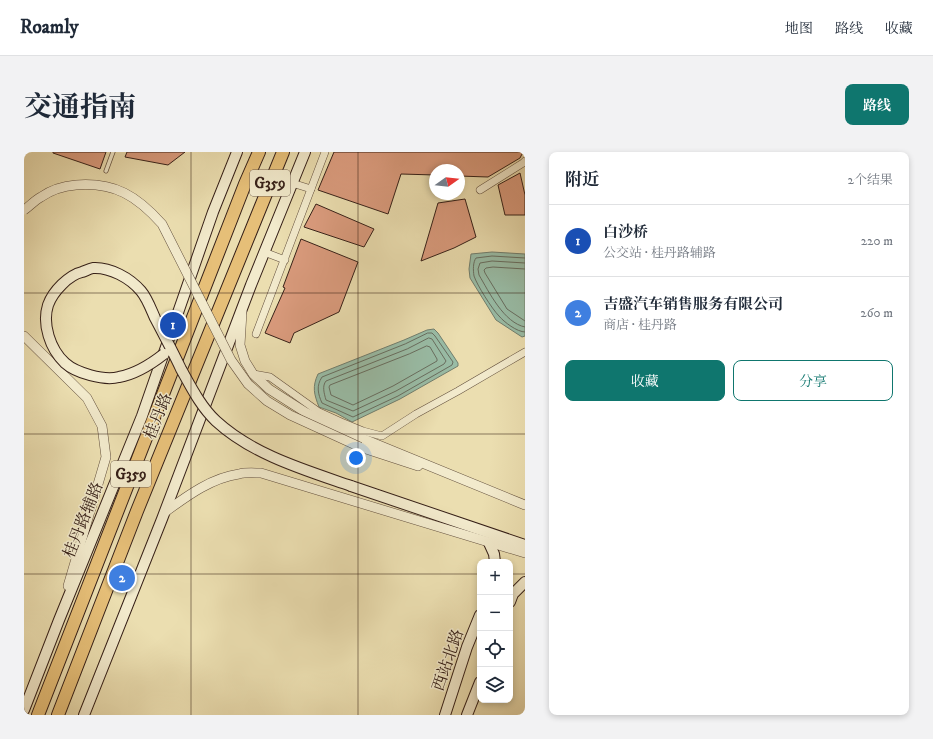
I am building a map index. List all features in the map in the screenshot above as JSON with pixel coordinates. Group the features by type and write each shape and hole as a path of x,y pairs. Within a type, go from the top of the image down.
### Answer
{"highway":[{"name":"桂丹路","path":"38,715 245,184 259,152"},
{"name":"桂丹路","path":"58,715 137,511 283,152"}],"main road":[{"name":"桂丹路辅路","path":"24,710 142,416 208,228 237,152"},
{"path":"84,715 165,512 251,285 305,152"},
{"path":"164,354 151,365 138,372 118,378 100,378 83,372 65,364 52,347 46,323 48,304 61,285 76,273 93,268 110,270 124,276 141,291 196,397 215,420 236,437 269,455 310,472 525,545"},
{"path":"489,542 495,559"},
{"path":"513,593 525,582"},
{"name":"西站北路","path":"445,715 467,647 477,622"},
{"path":"467,715 477,690"}],"street":[{"path":"256,334 325,152"},
{"path":"480,190 525,161"},
{"path":"292,183 311,189"},
{"path":"24,210 42,196 65,186 91,184 114,188 134,198 149,209 162,224 231,360 248,384 267,401 290,415 360,447 497,492"},
{"path":"264,252 285,260"},
{"path":"242,309 240,345 245,361 253,374 269,389 305,412 349,433 497,492 525,505"},
{"path":"24,336 87,398 102,426 106,457 59,620"},
{"path":"253,374 270,377 319,412 363,431 382,436 416,414 525,352"},
{"path":"165,512 189,494 214,482 240,473 261,473 525,553"}],"lane":[{"path":"106,171 113,152"}],"water":[{"path":"492,252 525,254 525,336 522,337 496,320 470,278 469,269 471,254"},
{"path":"434,329 458,363 458,366 400,399 352,422 336,413 319,407 314,390 318,374 427,330"}],"building":[{"path":"53,152 106,152 100,169"},
{"path":"127,152 185,152 168,165 125,157"},
{"path":"334,152 523,152 520,158 488,177 465,176 465,164 429,164 429,175 401,174 388,214 318,190"},
{"path":"520,173 525,195 525,215 505,215 498,185"},
{"path":"465,199 476,237 454,248 421,261 438,203"},
{"path":"316,204 374,229 364,247 304,227"},
{"path":"301,239 358,262 339,312 294,333 290,343 265,333 285,288 283,287"}],"place":[{"name":"白沙桥","path":"173,325"},
{"name":"吉盛汽车销售服务有限公司","path":"122,578"}]}
